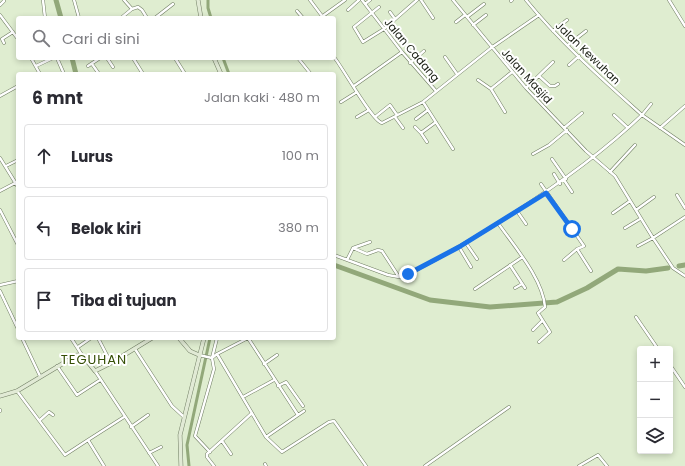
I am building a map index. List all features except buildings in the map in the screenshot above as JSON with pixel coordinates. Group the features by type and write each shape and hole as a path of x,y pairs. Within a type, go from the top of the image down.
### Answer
{"street":[{"path":"0,5 4,0"},
{"path":"43,0 45,16"},
{"path":"74,0 78,16"},
{"path":"124,0 132,9"},
{"path":"198,0 201,16"},
{"path":"310,0 320,16"},
{"path":"322,16 345,0"},
{"path":"348,10 359,0"},
{"name":"Jalan Cadang","path":"362,0 410,63 436,91"},
{"path":"365,4 370,0"},
{"path":"379,7 354,27 362,41 384,29 417,0"},
{"path":"421,0 433,18"},
{"name":"Jalan Masjid","path":"453,0 491,48 526,88 593,158 617,179 640,219 673,268 685,276"},
{"name":"Jalan Kewuhan","path":"526,0 553,31 642,115 685,145"},
{"path":"669,0 685,26"},
{"path":"157,16 174,4"},
{"path":"456,22 484,4"},
{"path":"123,16 132,9 140,8 146,16"},
{"path":"297,11 301,16"},
{"path":"390,12 395,19"},
{"path":"0,14 16,36"},
{"path":"473,25 486,15"},
{"path":"336,60 369,110 382,123 423,102 491,48 539,15"},
{"path":"553,31 567,20"},
{"path":"568,45 586,31"},
{"path":"4,43 2,39 13,32"},
{"path":"410,63 424,50"},
{"path":"354,86 402,52"},
{"path":"569,65 579,56"},
{"path":"445,57 457,74"},
{"path":"32,60 39,72"},
{"path":"36,66 49,60"},
{"path":"58,60 63,72"},
{"path":"88,66 97,60"},
{"path":"108,60 113,67"},
{"path":"134,60 142,72"},
{"path":"176,60 184,72"},
{"path":"215,60 220,72"},
{"path":"300,60 309,72"},
{"path":"526,88 553,62"},
{"path":"92,64 97,72"},
{"path":"491,89 512,72"},
{"path":"539,76 550,86 555,86 558,84"},
{"path":"478,80 491,89 505,112"},
{"path":"0,96 16,87"},
{"path":"341,102 357,92"},
{"path":"423,102 453,149"},
{"path":"336,256 388,275 399,277 418,269 466,243 560,184 628,128 651,104"},
{"path":"375,117 390,105 403,128"},
{"path":"660,128 685,106"},
{"path":"357,117 369,110"},
{"path":"416,119 428,110"},
{"path":"532,154 549,145 582,113"},
{"path":"614,115 628,128"},
{"path":"421,132 436,122"},
{"path":"415,128 421,132 427,142"},
{"path":"610,172 636,145"},
{"path":"0,158 16,181"},
{"path":"552,159 572,192"},
{"path":"6,166 16,161"},
{"path":"554,174 560,184"},
{"path":"0,191 16,183"},
{"path":"541,184 584,245 584,247 577,250 564,260"},
{"path":"677,194 685,208"},
{"path":"636,210 654,197"},
{"path":"613,213 630,201"},
{"path":"0,210 16,241"},
{"path":"517,211 526,224"},
{"path":"638,246 685,217"},
{"path":"625,228 640,219"},
{"path":"498,223 539,284 545,306 544,310 538,313 550,332 539,342"},
{"path":"347,260 353,248 370,242"},
{"path":"466,243 477,259"},
{"path":"459,247 471,268"},
{"path":"353,248 367,254 378,250 382,251 399,277"},
{"path":"577,250 591,271"},
{"path":"475,289 521,258"},
{"path":"510,265 525,288"},
{"path":"0,285 16,282"},
{"path":"515,288 522,284"},
{"path":"0,291 16,324"},
{"path":"636,317 656,346"},
{"path":"533,330 542,321"},
{"path":"23,340 40,376"},
{"path":"73,340 158,466"},
{"path":"78,347 88,340"},
{"path":"99,340 111,363"},
{"path":"95,371 136,349 149,340"},
{"path":"181,340 190,350 200,356 219,360"},
{"path":"181,466 179,444 184,417 204,340"},
{"path":"210,452 195,436 214,369 212,358 216,340"},
{"path":"212,358 244,340"},
{"path":"249,340 298,415"},
{"path":"136,349 172,406 184,417"},
{"path":"217,354 219,360 266,436 279,450 283,452 324,425 334,422 366,466"},
{"path":"0,396 17,391 57,366 77,355 82,355"},
{"path":"264,364 277,355"},
{"path":"57,366 76,395 100,380"},
{"path":"673,369 685,386"},
{"path":"243,397 274,380"},
{"path":"278,386 286,382 303,406"},
{"path":"17,391 65,455 124,417"},
{"path":"425,466 508,407"},
{"path":"266,436 304,411"},
{"path":"40,420 49,412 53,415"},
{"path":"214,466 206,456 252,413"},
{"path":"131,427 148,415"},
{"path":"88,440 104,466"},
{"path":"222,441 231,454"},
{"path":"149,454 161,447"},
{"path":"579,466 598,455 607,466"}],"waterway":[{"path":"56,0 60,16"},
{"path":"208,0 210,16"},
{"path":"72,60 76,72"},
{"path":"224,60 228,72"},
{"path":"679,266 685,265"},
{"path":"336,266 430,300 490,307 557,302 587,288 618,269 646,271 668,268"},
{"path":"189,466 187,445 210,340"}],"district":[{"name":"TEGUHAN","path":"94,359"}],"route":[{"path":"408,274 459,247 546,193 572,229"}]}
